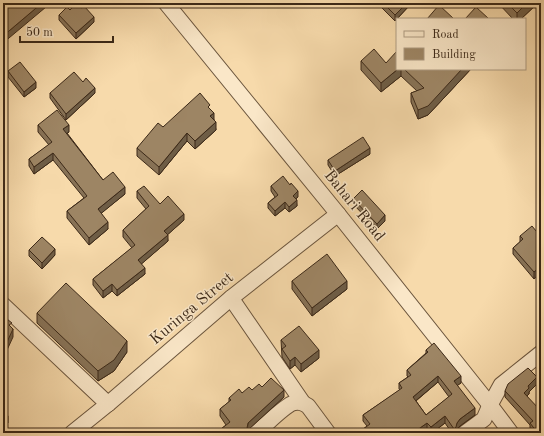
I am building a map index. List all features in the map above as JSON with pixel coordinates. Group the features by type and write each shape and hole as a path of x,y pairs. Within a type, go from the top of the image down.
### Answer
{"street":[{"name":"Bahari Road","path":"166,3 338,214 490,405 510,433"},
{"name":"Kuringa Street","path":"72,433 231,298 338,214"},
{"path":"231,298 303,403 312,410 328,433"},
{"path":"3,305 108,404"},
{"path":"465,433 484,420 490,405 502,385 541,353"},
{"path":"256,433 288,406 293,403 303,403"}],"building":[{"path":"3,3 42,3 3,36"},
{"path":"76,3 81,8 84,6 94,17 76,33 59,15 67,7 70,10"},
{"path":"383,3 407,3 395,15"},
{"path":"507,3 527,3 517,13"},
{"path":"439,5 453,18 428,18"},
{"path":"476,7 488,18 466,18"},
{"path":"374,49 386,63 396,52 397,70 381,83 361,61"},
{"path":"20,62 36,82 24,92 8,71"},
{"path":"405,70 461,70 428,106 418,110 411,93 424,88"},
{"path":"74,72 83,82 86,78 95,88 66,114 50,93"},
{"path":"200,93 210,105 208,107 214,113 210,116 216,122 195,141 187,133 159,167 137,148 158,123 163,127"},
{"path":"57,110 69,125 63,129 103,180 113,172 125,187 98,209 108,222 89,238 67,211 87,196 53,153 34,167 29,159 52,142 38,125"},
{"path":"363,137 370,148 335,171 328,160"},
{"path":"283,176 290,185 291,183 298,191 293,196 297,200 289,207 285,202 275,211 268,203 278,195 271,186"},
{"path":"144,186 160,204 168,196 184,214 164,231 168,235 138,260 145,268 117,290 112,284 103,291 93,279 135,245 123,230 149,206 137,191"},
{"path":"362,190 385,215 377,224 353,199"},
{"path":"532,226 541,237 541,266 534,272 513,248 523,239 520,236"},
{"path":"42,237 55,249 42,263 29,250"},
{"path":"327,254 347,281 312,308 292,281"},
{"path":"66,283 127,341 114,360 98,371 37,313"},
{"path":"3,315 12,323 9,325 13,329 7,342 3,344"},
{"path":"299,326 319,350 301,364 295,357 290,361 282,349 286,346 281,340"},
{"path":"434,343 461,376 454,381 475,408 460,419 454,429 445,416 431,427 427,423 413,433 365,433 362,430 370,424 363,415 402,388 399,383 411,375 407,370 428,352 426,350","holes":["438,376 452,394 426,415 413,397"]},
{"path":"528,368 537,377 528,386 529,388 524,393 541,411 541,433 537,433 530,423 533,421 505,391 508,384"},
{"path":"271,378 284,390 248,423 247,428 250,433 225,433 221,429 230,422 220,409 231,400 229,398 239,389 242,393 249,387 252,390 259,384 262,387"},
{"path":"3,410 8,416 3,421"}]}
